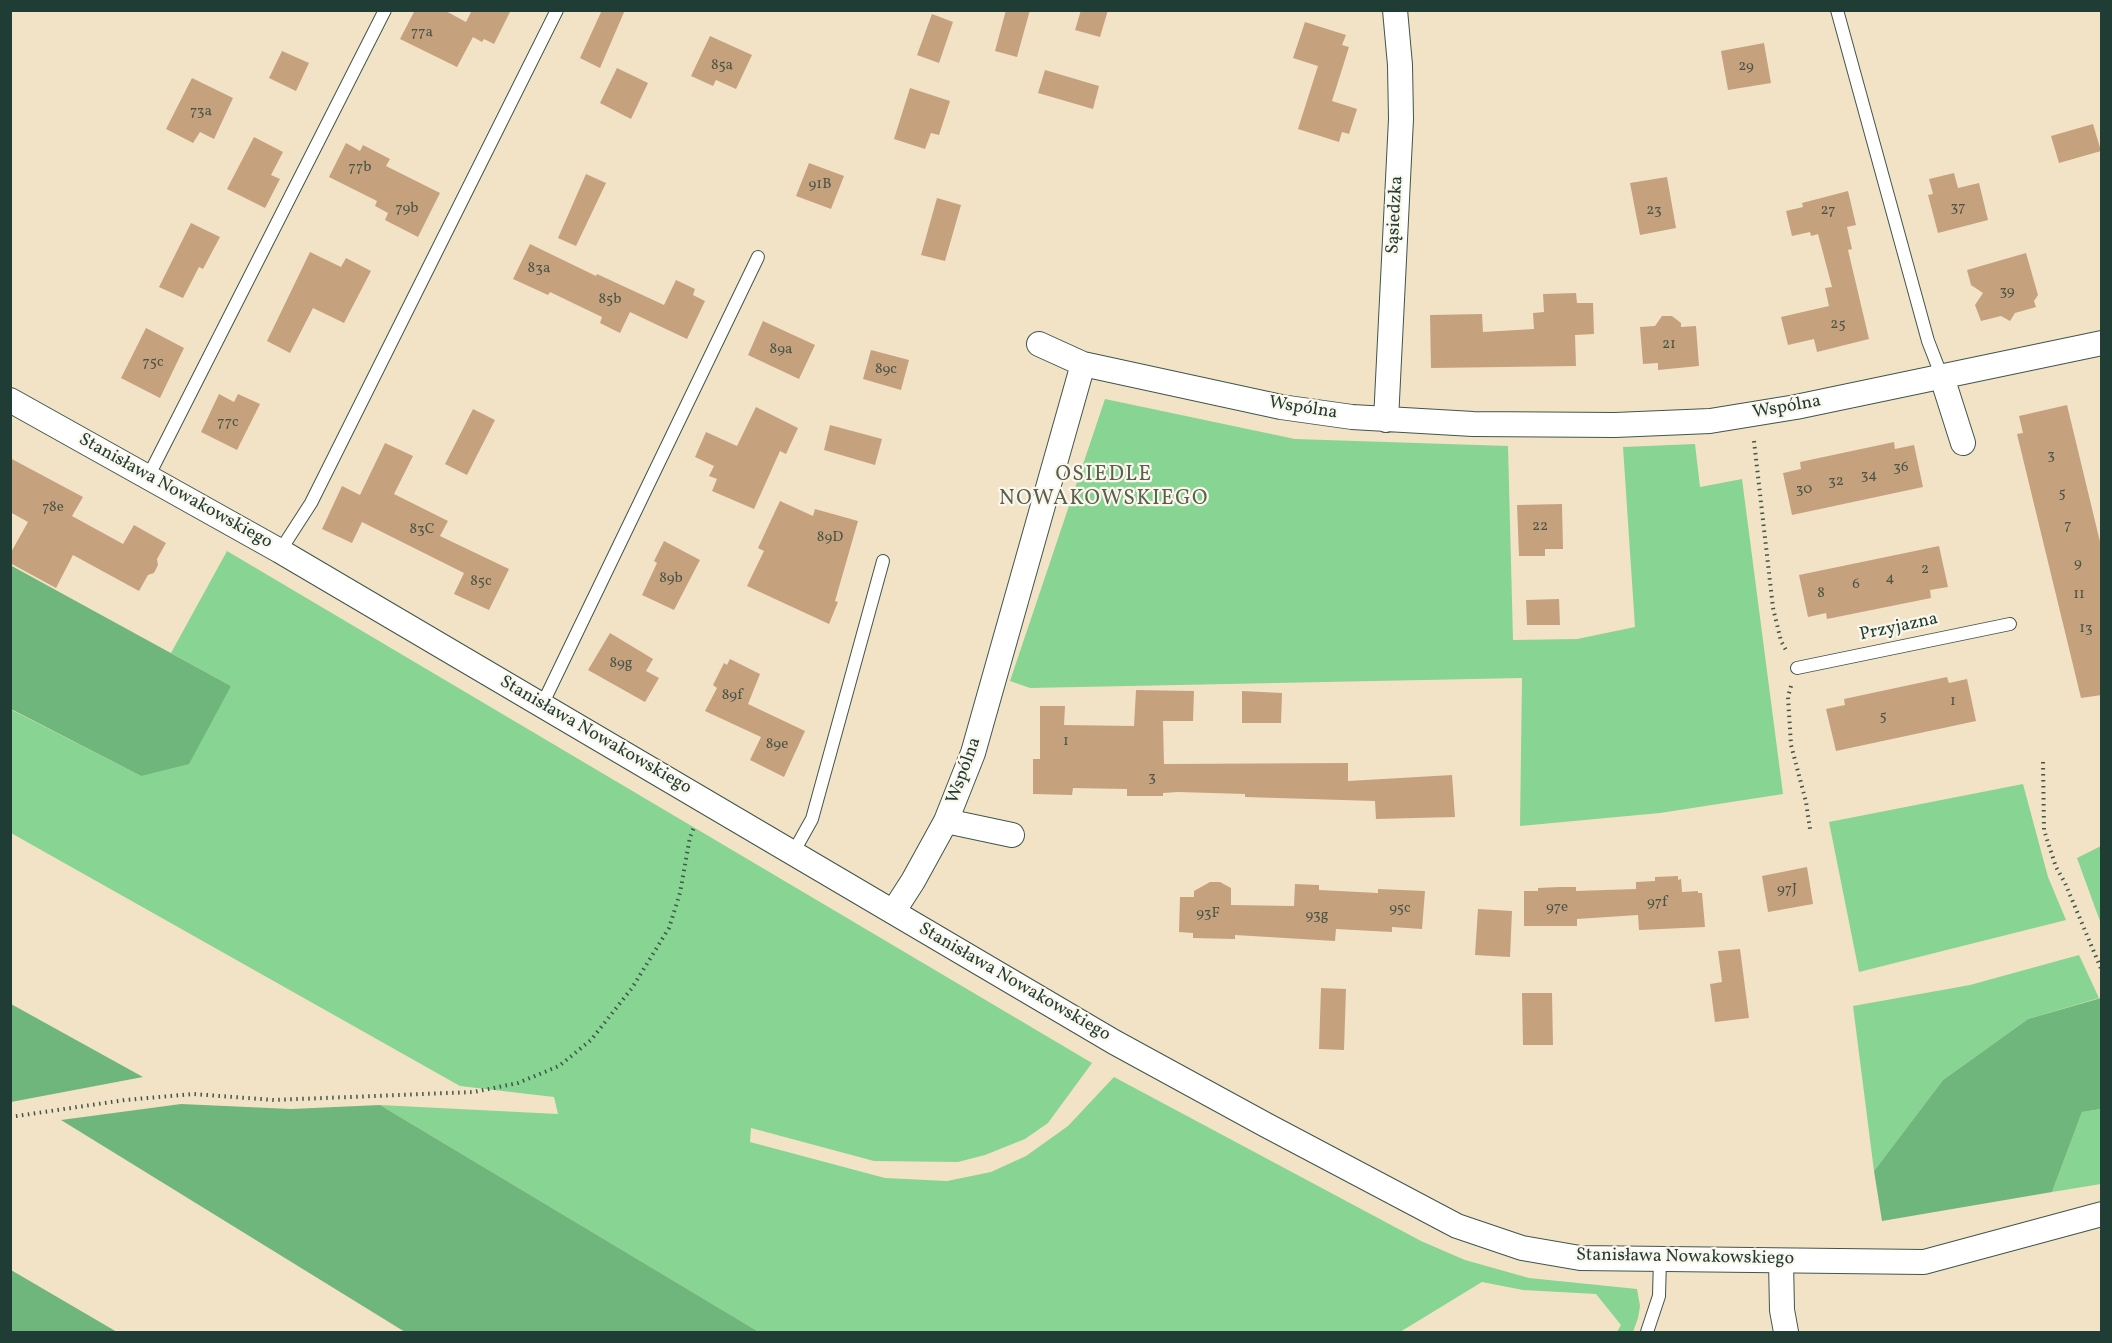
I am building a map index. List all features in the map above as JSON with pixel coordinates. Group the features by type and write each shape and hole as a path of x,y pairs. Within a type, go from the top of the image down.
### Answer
{"street":[{"name":"Sąsiedzka","path":"1386,420 1401,119 1400,65 1395,10"},
{"name":"Wspólna","path":"892,912 914,881 946,822 973,753 1083,364 1317,413 1386,420 1473,424 1615,425 1710,421 1749,415 2102,343"},
{"path":"1039,344 1083,364"},
{"path":"1942,377 1963,443"},
{"name":"Stanisława Nowakowskiego","path":"10,400 280,551 1140,1056 1457,1226 1522,1248 1580,1258 1924,1262 2102,1214"},
{"path":"946,822 1012,835"},
{"path":"1780,1262 1782,1310 1786,1332"}],"lane":[{"path":"148,477 385,10"},
{"path":"280,551 311,503 557,10"},
{"path":"1837,10 1928,341 1942,377"},
{"path":"542,705 758,257"},
{"path":"793,853 812,819 883,561"},
{"name":"Przyjazna","path":"1797,668 2010,624"},
{"path":"1647,1332 1659,1296 1660,1259"}],"path":[{"path":"1749,415 1755,446 1773,608 1781,641 1797,668 1788,697 1791,745 1806,802 1810,829"},
{"path":"2043,762 2044,830 2056,867 2102,971"},
{"path":"10,1117 125,1100 192,1094 274,1100 474,1092 519,1083 559,1066 591,1040 625,997 669,928 682,884 690,837 697,819 708,802"}],"green space":[{"path":"1105,399 1295,439 1508,446 1513,640 1577,639 1635,627 1623,447 1695,444 1700,487 1742,479 1783,794 1660,813 1520,826 1522,678 1030,688 1010,681"},
{"path":"227,551 1092,1063 1048,1123 1025,1139 985,1155 958,1162 874,1161 751,1128 750,1142 885,1178 947,1181 991,1172 1026,1156 1068,1126 1114,1077 1421,1241 1465,1260 1529,1278 1637,1289 1640,1306 1633,1332 1617,1332 1621,1325 1596,1294 1523,1290 1482,1282 1400,1332 759,1332 380,1105 558,1114 554,1097 460,1086 11,833 10,709 141,776 231,686 171,653"},
{"path":"10,565 231,686 189,764 141,776 11,709"},
{"path":"2023,784 2048,877 2066,920 1859,972 1829,822"},
{"path":"2101,846 2101,924 2077,858"},
{"path":"2079,955 2099,998 2028,1019 1943,1080 1874,1171 1853,1006 1970,985"},
{"path":"2101,998 2101,1109 2082,1112 2052,1192 1882,1221 1874,1171 1943,1080 2028,1019"},
{"path":"11,1004 143,1077 11,1102"},
{"path":"181,1104 291,1109 380,1105 759,1332 405,1332 61,1120"},
{"path":"2101,1109 2101,1184 2052,1192 2082,1112"},
{"path":"11,1270 117,1332 11,1332"}],"building":[{"path":"415,10 444,10 466,22 472,10 511,10 494,44 484,39 482,42 473,37 457,67 400,39"},
{"path":"602,10 625,10 600,68 580,58"},
{"path":"1006,10 1030,10 1017,57 995,51"},
{"path":"1081,10 1108,10 1100,37 1075,30"},
{"path":"932,14 953,22 939,63 917,55"},
{"path":"1305,22 1346,35 1342,45 1349,47 1332,101 1357,109 1349,134 1342,132 1339,142 1298,129 1318,66 1293,58"},
{"path":"710,36 752,55 736,89 716,80 713,86 691,76"},
{"path":"1764,43 1771,83 1728,90 1721,51"},
{"path":"282,51 309,63 296,91 269,78"},
{"path":"617,68 648,83 631,119 600,103"},
{"path":"1045,70 1099,86 1093,109 1038,93"},
{"path":"192,78 233,98 214,139 200,132 193,143 166,129"},
{"path":"910,88 950,101 939,135 931,133 925,149 894,139"},
{"path":"2093,124 2101,151 2059,163 2051,136"},
{"path":"254,137 283,152 271,175 280,179 265,208 227,189"},
{"path":"346,143 360,151 363,145 390,159 386,166 440,193 418,237 385,220 388,213 375,206 377,201 329,177"},
{"path":"809,163 844,176 831,209 796,196"},
{"path":"1954,173 1958,188 1979,183 1988,220 1938,233 1928,195 1933,194 1929,179"},
{"path":"586,174 606,183 576,246 558,238"},
{"path":"1667,177 1676,228 1640,235 1630,183"},
{"path":"1848,191 1856,225 1847,227 1852,249 1848,250 1869,339 1817,352 1814,339 1788,345 1781,317 1829,306 1825,288 1832,287 1818,234 1811,236 1810,232 1792,236 1786,211 1803,207 1802,203"},
{"path":"937,198 961,205 945,261 921,255"},
{"path":"191,223 220,237 203,269 199,267 183,298 159,287"},
{"path":"530,244 664,305 676,280 695,289 693,295 705,301 687,339 630,312 620,333 600,323 602,317 550,292 548,295 513,279"},
{"path":"310,252 341,267 346,258 371,271 344,323 313,308 290,353 267,341"},
{"path":"2026,253 2038,295 2034,301 2036,307 2015,313 2010,321 2001,316 1981,321 1975,305 1983,293 1971,285 1967,270"},
{"path":"1576,293 1577,303 1593,303 1594,334 1575,335 1576,366 1431,368 1430,315 1482,314 1483,332 1534,329 1533,313 1544,312 1543,294"},
{"path":"1662,316 1672,316 1681,323 1681,327 1696,326 1699,366 1658,370 1658,363 1643,364 1640,327 1655,326"},
{"path":"763,321 815,345 799,379 748,355"},
{"path":"146,328 184,348 160,398 121,378"},
{"path":"871,350 909,360 901,390 863,379"},
{"path":"219,394 234,402 238,394 260,404 237,450 201,432"},
{"path":"2067,405 2102,550 2102,695 2081,698 2017,434 2023,433 2019,416"},
{"path":"756,407 798,428 786,454 780,451 754,509 712,491 717,479 709,476 714,466 695,457 706,432 737,446"},
{"path":"473,409 495,420 467,475 445,464"},
{"path":"830,425 882,439 875,465 824,450"},
{"path":"1894,442 1895,449 1914,445 1923,487 1792,515 1783,473 1801,469 1800,462"},
{"path":"385,443 413,456 394,494 448,521 440,536 509,569 489,610 454,594 464,573 362,522 352,543 322,529 342,486 360,495"},
{"path":"10,458 83,497 72,516 123,544 134,525 166,543 157,559 158,565 154,573 148,575 139,591 73,555 56,588 10,563 10,554 28,522 10,512"},
{"path":"780,501 813,516 815,509 858,521 835,601 838,602 829,624 747,586 764,551 758,548"},
{"path":"1562,504 1563,549 1545,549 1545,556 1519,556 1517,505"},
{"path":"664,541 700,560 674,610 642,595 657,563 654,561"},
{"path":"1939,546 1948,587 1930,590 1931,598 1827,619 1826,613 1808,617 1799,575"},
{"path":"1559,599 1560,625 1527,625 1526,600"},
{"path":"610,633 653,659 646,671 659,678 645,702 588,670"},
{"path":"730,659 760,674 748,704 805,731 784,777 750,760 761,737 705,711 717,688 713,685 724,663 727,665"},
{"path":"1947,677 1949,683 1967,679 1976,721 1836,751 1826,709 1845,705 1844,699"},
{"path":"1136,690 1194,691 1193,721 1163,721 1164,764 1348,763 1348,781 1452,775 1455,817 1376,819 1375,801 1245,797 1245,794 1178,792 1163,793 1163,796 1127,796 1127,789 1073,788 1072,795 1033,794 1033,759 1040,759 1040,706 1065,706 1064,725 1134,726"},
{"path":"1242,691 1282,693 1281,723 1242,723"},
{"path":"1807,867 1813,904 1768,912 1762,876"},
{"path":"1678,876 1678,880 1681,879 1682,892 1702,893 1705,927 1639,930 1638,915 1577,919 1577,926 1524,926 1524,891 1559,887 1576,887 1576,891 1636,889 1636,882 1655,881 1655,877"},
{"path":"1210,882 1220,882 1231,888 1231,905 1294,906 1295,884 1319,885 1319,890 1378,893 1378,889 1425,891 1422,929 1392,927 1392,932 1336,929 1335,941 1235,935 1235,939 1193,938 1193,933 1179,932 1180,897 1194,897 1194,891"},
{"path":"1478,909 1512,911 1510,957 1475,955"},
{"path":"1740,949 1749,1018 1715,1022 1710,984 1722,982 1718,951"},
{"path":"1321,988 1346,989 1344,1050 1319,1049"},
{"path":"1522,993 1552,993 1553,1045 1523,1045"}],"district":[{"name":"OSIEDLE NOWAKOWSKIEGO","path":"1104,488"}]}
